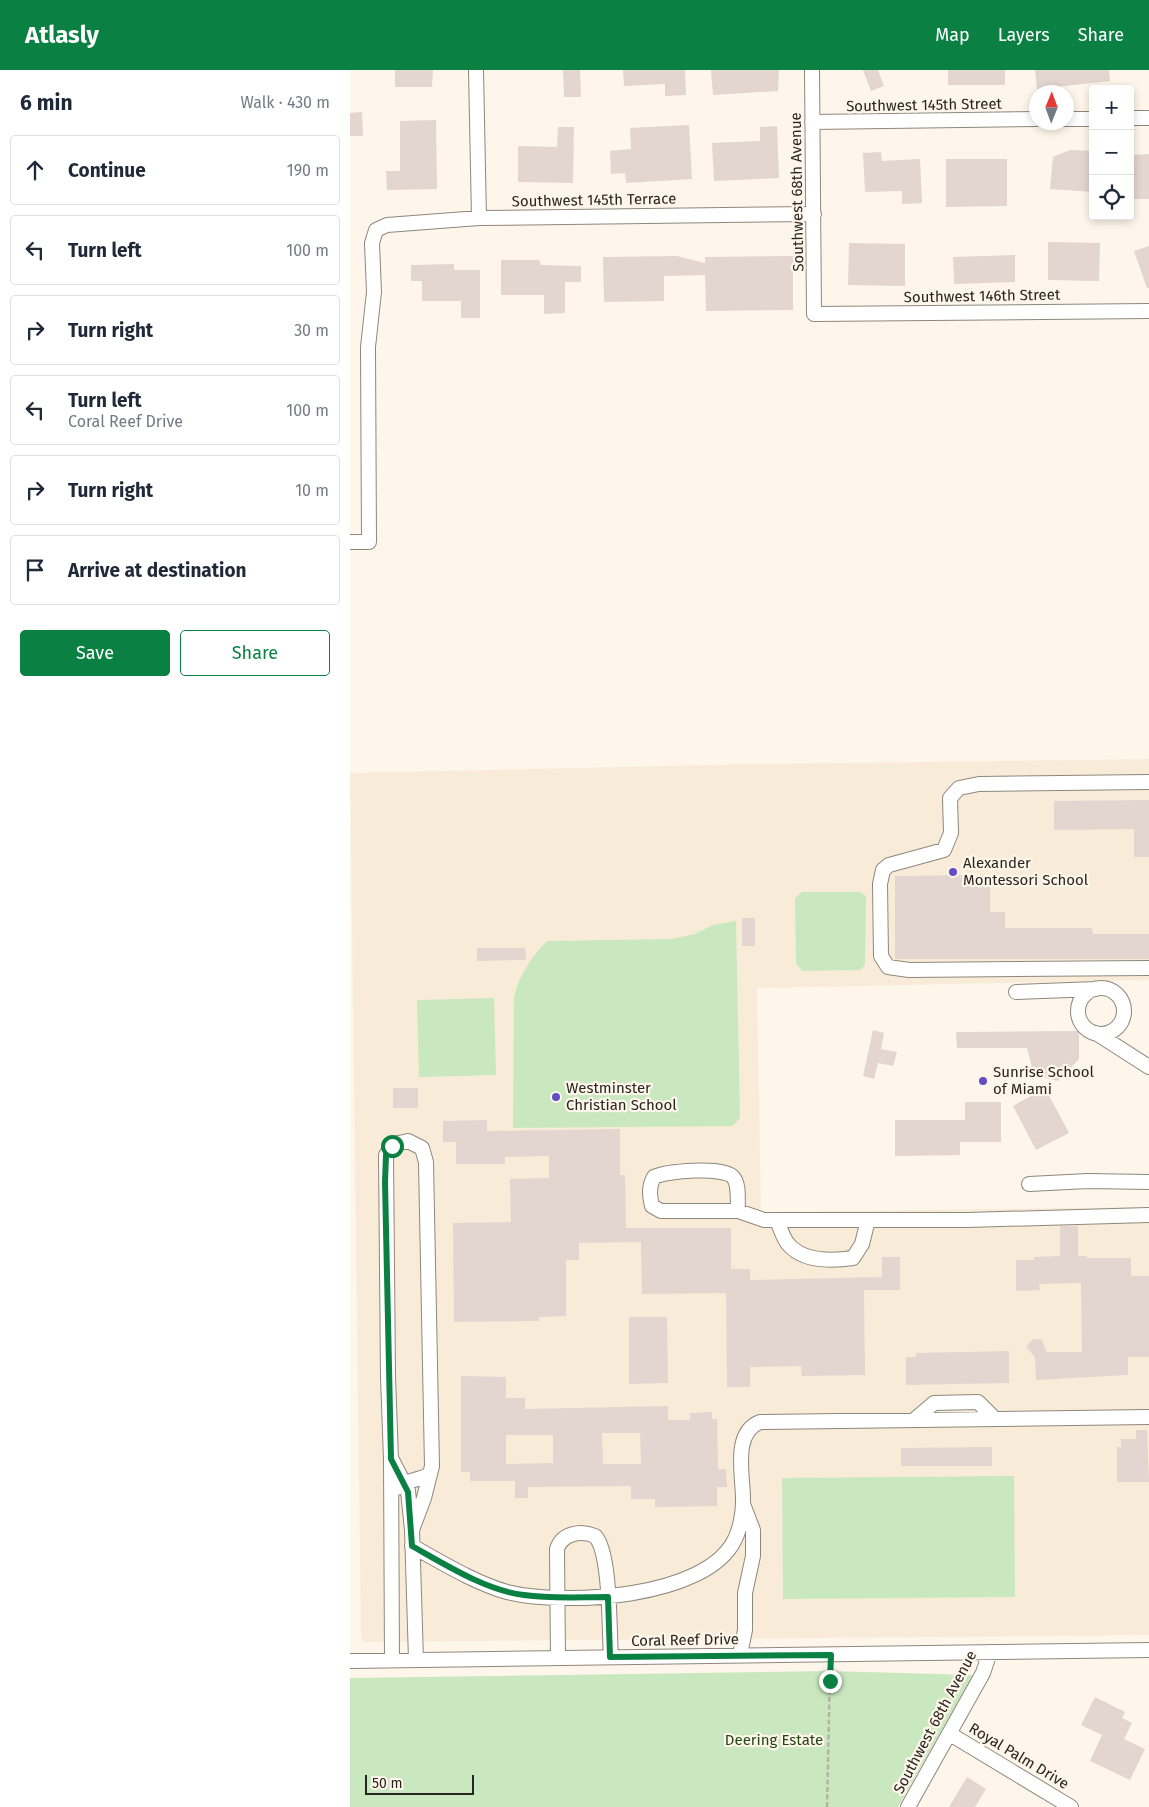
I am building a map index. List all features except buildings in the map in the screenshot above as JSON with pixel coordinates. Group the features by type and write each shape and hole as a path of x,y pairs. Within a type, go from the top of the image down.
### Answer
{"street":[{"path":"476,70 479,218"},
{"name":"Southwest 68th Avenue","path":"812,70 814,314"},
{"path":"1134,118 1149,118"},
{"path":"1074,119 1089,119"},
{"name":"Southwest 145th Street","path":"812,122 1029,120"},
{"name":"Southwest 145th Terrace","path":"350,542 369,542 368,347 374,292 372,243 376,230 392,224 479,218 814,214"},
{"name":"Southwest 146th Street","path":"814,314 1149,311"},
{"path":"1149,782 979,784 959,788 950,798 950,833 944,850 889,865 883,870 880,884 881,956 888,967 909,970 1149,968"},
{"path":"1078,1010 1083,996 1096,988"},
{"path":"1016,992 1096,988 1111,990 1117,994 1124,1007 1125,1050"},
{"path":"1055,990 1068,995 1078,1010 1083,1025 1149,1067"},
{"path":"1096,1033 1111,1031 1121,1021 1124,1014"},
{"path":"392,1660 386,1155 394,1144 408,1141 422,1148 426,1162 432,1466 412,1530"},
{"path":"738,1211 737,1184 728,1173 672,1172 654,1177 651,1183 650,1197 652,1206 661,1211 738,1211 764,1220 1149,1215"},
{"path":"1029,1184 1088,1181 1149,1182"},
{"path":"777,1220 788,1244 799,1253 819,1259 839,1260 853,1258 862,1244 868,1220"},
{"path":"412,1546 498,1589 524,1595 608,1597 654,1589 689,1577 713,1564 721,1558 736,1538 743,1504 742,1446 748,1432 756,1423 765,1421 1149,1417"},
{"path":"391,1459 408,1492 412,1530 416,1660"},
{"path":"390,1508 396,1490 404,1482 424,1478 430,1474"},
{"path":"740,1655 745,1630 745,1592 753,1556 753,1530 743,1504"},
{"path":"558,1658 558,1544 568,1536 586,1534 595,1536 602,1546 608,1597 610,1657"},
{"name":"Coral Reef Drive","path":"350,1661 1149,1650"},
{"name":"Southwest 68th Avenue","path":"908,1807 983,1673 990,1652"},
{"name":"Royal Palm Drive","path":"950,1734 1071,1807"}],"path":[{"path":"827,1807 831,1655"}],"shaded area":[{"name":"Westminster Christian School","path":"1149,759 1149,980 757,988 761,1212 1149,1207 1149,1635 363,1642 361,1634 350,773 755,764"}],"green space":[{"path":"802,892 860,892 866,896 865,965 860,970 803,971 796,964 795,898"},
{"path":"736,921 740,1118 733,1126 513,1128 514,997 519,981 527,966 547,941 672,939 695,934 713,925"},
{"path":"494,998 496,1075 419,1077 417,1000"},
{"path":"1014,1476 1015,1597 783,1599 782,1478"},
{"name":"Deering Estate","path":"830,1671 973,1675 898,1807 350,1807 350,1678"}],"place":[{"name":"Alexander Montessori School","path":"953,872"},
{"name":"Sunrise School of Miami","path":"983,1081"},
{"name":"Westminster Christian School","path":"556,1097"}],"route":[{"path":"392,1146 386,1155 385,1182 391,1459 408,1492 412,1546 490,1586 506,1592 557,1597 608,1597 610,1657 831,1655 830,1681"}]}
